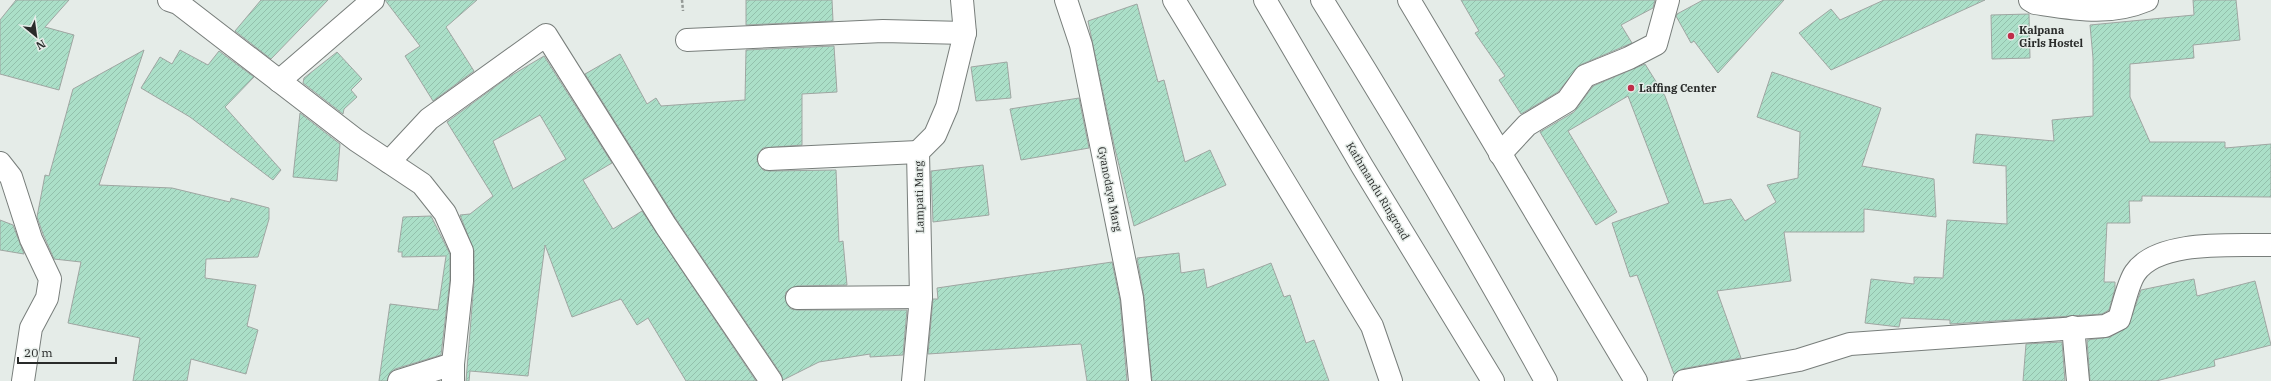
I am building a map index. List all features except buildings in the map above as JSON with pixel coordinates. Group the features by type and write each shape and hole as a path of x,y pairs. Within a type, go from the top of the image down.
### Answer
{"main road":[{"path":"169,0 178,3 356,140 422,184 445,213 462,251 462,281 453,372 399,381"},
{"path":"279,81 373,0"},
{"name":"Lampati Marg","path":"913,381 921,297 918,152 935,135 946,107 965,33 962,0"},
{"name":"Gyanodaya Marg","path":"1066,0 1081,45 1132,298 1140,381"},
{"path":"1174,0 1372,326 1391,381"},
{"name":"Kathmandu Ringroad","path":"1266,0 1362,166 1493,381"},
{"path":"1322,0 1378,90 1546,381"},
{"path":"1409,0 1636,381"},
{"path":"1500,154 1527,125 1567,101 1585,76 1629,58 1656,44 1668,0"},
{"path":"2030,0 2035,3 2091,11 2131,7 2147,0"},
{"path":"687,40 883,31 965,33"},
{"path":"389,162 429,119 546,35 666,226 771,381"},
{"path":"769,159 918,152"},
{"path":"0,163 11,177 31,239 50,279 47,298 32,328 23,381"},
{"path":"1684,381 1799,360 1850,344 2073,327 2105,326 2119,319 2134,273 2151,258 2181,248 2271,245"},
{"path":"797,298 921,297"},
{"path":"2073,327 2078,381"}],"place":[{"name":"Kalpana Girls Hostel","path":"2011,36"},
{"name":"Laffing Center","path":"1631,88"}]}
